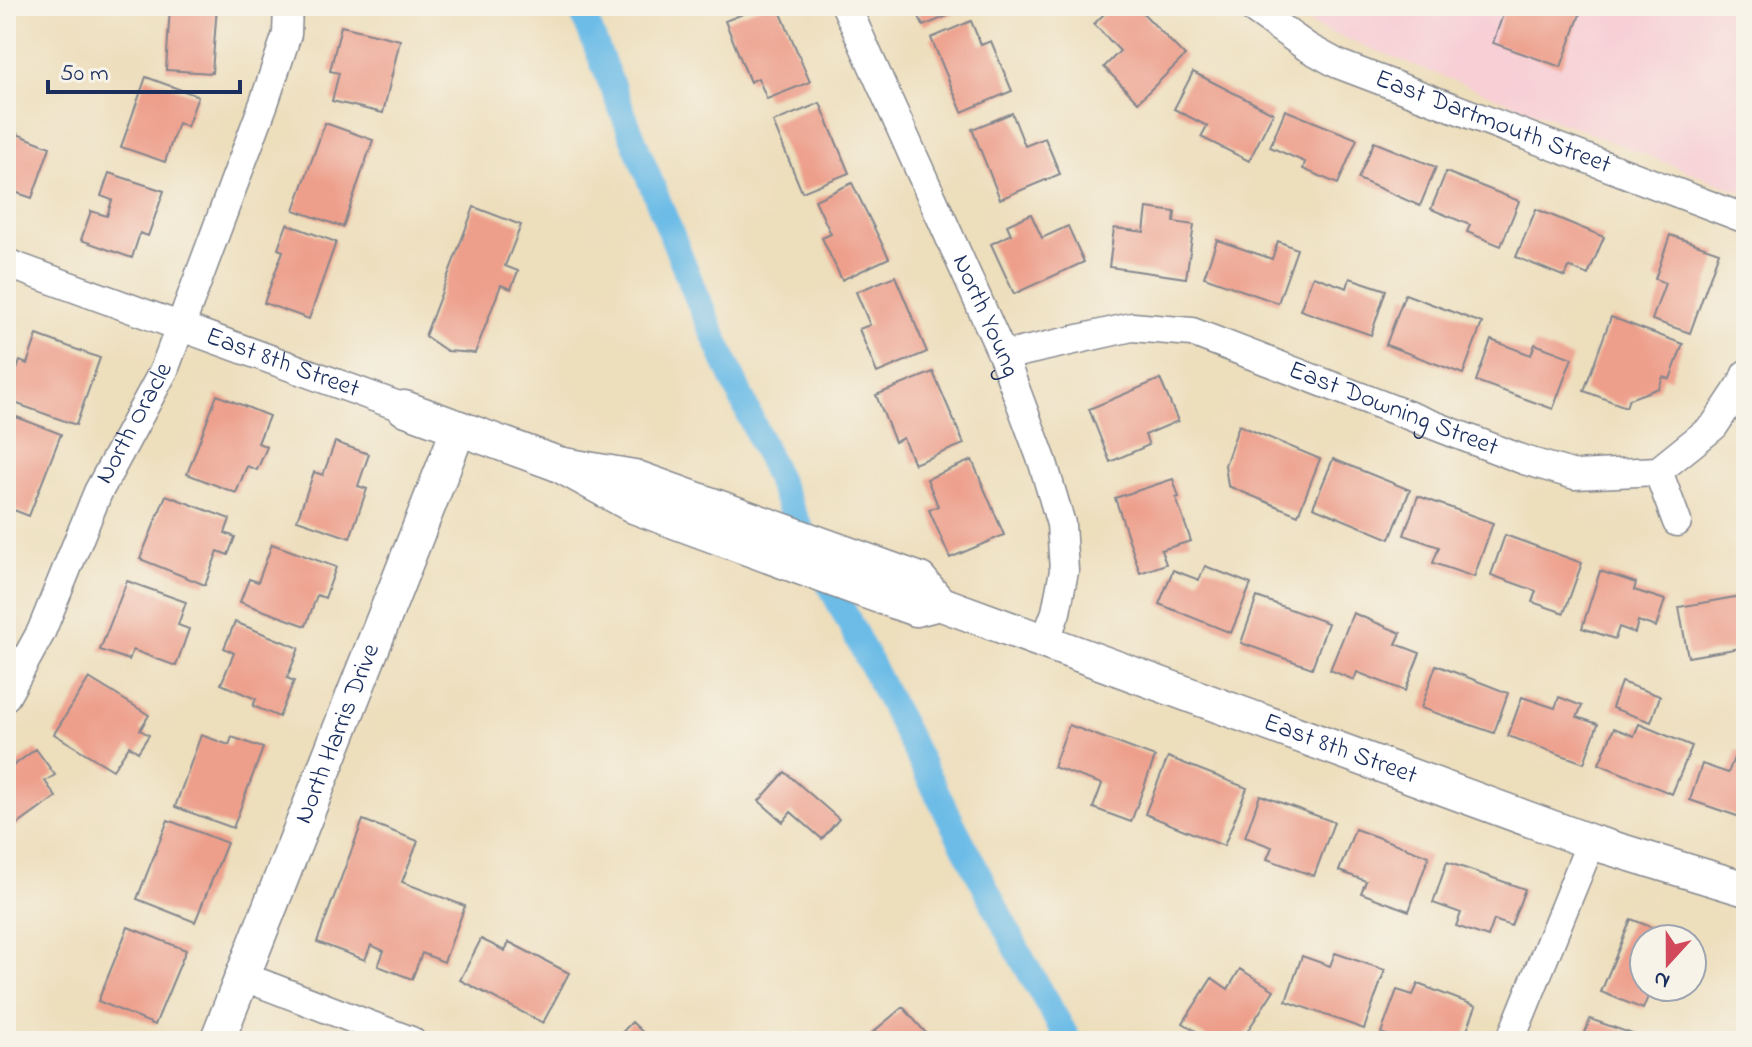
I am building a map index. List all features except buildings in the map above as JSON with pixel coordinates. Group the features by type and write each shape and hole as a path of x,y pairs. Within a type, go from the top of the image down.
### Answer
{"street":[{"name":"North Oracle","path":"6,696 41,632 98,492 164,370 264,103 287,34 288,6"},
{"name":"North Young","path":"846,6 1003,356 1043,463 1061,524 1064,571 1056,612 1045,641"},
{"name":"East Dartmouth Street","path":"1249,6 1307,47 1338,64 1746,219"},
{"name":"East 8th Street","path":"6,263 558,464 636,507 854,587 916,609 939,603"},
{"name":"East Downing Street","path":"1003,356 1132,327 1192,332 1524,460 1575,475 1658,471"},
{"path":"1677,522 1658,471 1714,426 1746,374"},
{"name":"North Harris Drive","path":"217,1041 459,428"},
{"name":"East 8th Street","path":"558,464 634,477 920,580 939,603 1591,842 1746,889"},
{"path":"1510,1041 1591,842"},
{"path":"242,976 411,1041"}],"shaded area":[{"path":"1285,6 1746,6 1746,194 1318,28"}],"waterway":[{"path":"580,6 695,293 791,509 1021,957 1069,1041"}]}
